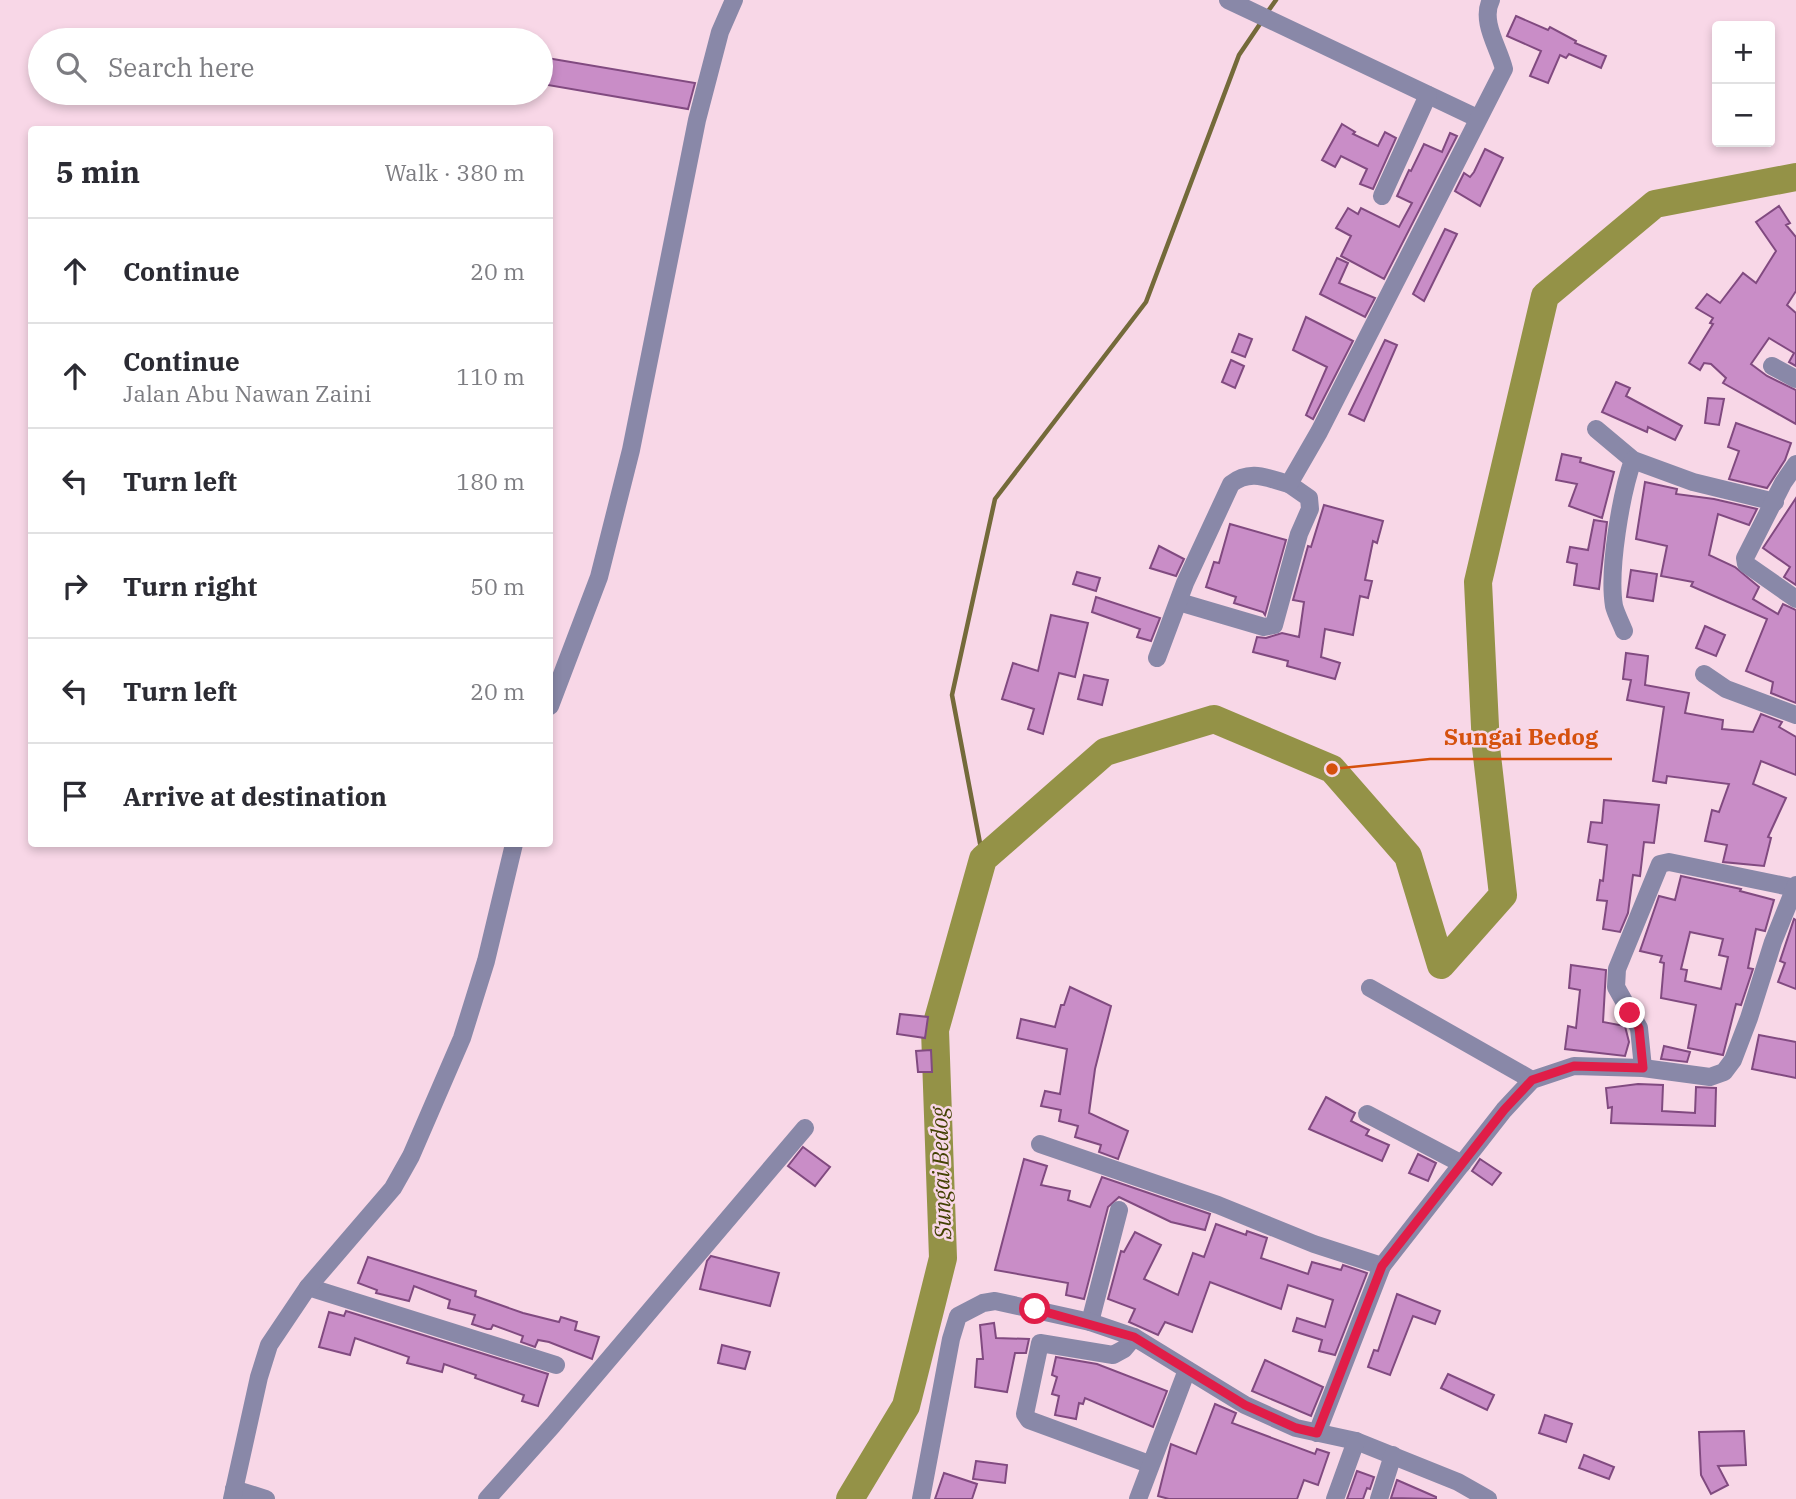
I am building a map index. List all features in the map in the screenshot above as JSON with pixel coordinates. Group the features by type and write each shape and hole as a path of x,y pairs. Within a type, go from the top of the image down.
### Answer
{"street":[{"path":"553,698 602,565 631,450 697,120 720,32 734,0"},
{"path":"1228,0 1477,118"},
{"path":"1289,484 1320,432 1504,69 1489,27 1488,6 1491,0"},
{"path":"1382,196 1428,95"},
{"path":"1772,366 1796,379"},
{"path":"1596,429 1633,460 1693,482 1775,502"},
{"path":"1624,631 1614,607 1613,580 1625,482 1633,460"},
{"path":"1796,464 1745,561 1796,599"},
{"path":"1157,658 1179,602 1231,484 1242,475 1257,475 1289,484 1310,498 1310,509 1299,534 1274,625 1264,627 1179,602"},
{"path":"1704,674 1726,689 1796,715"},
{"path":"266,1499 233,1494 259,1377 269,1345 308,1287 393,1188 411,1156 462,1038 486,961 513,847"},
{"path":"1317,1433 1382,1266 1532,1080 1574,1066 1643,1068 1710,1077 1724,1072 1733,1060 1795,886 1670,863 1660,864 1617,969 1616,987 1639,1028 1643,1068"},
{"path":"1370,988 1532,1080"},
{"path":"1367,1114 1462,1164"},
{"path":"486,1499 554,1425 805,1128"},
{"path":"1040,1144 1218,1205 1314,1244 1382,1266"},
{"path":"1090,1322 1119,1210"},
{"path":"308,1287 556,1365"},
{"path":"921,1499 951,1339 958,1316 983,1303 995,1301 1090,1322 1134,1337 1245,1405 1296,1428 1356,1441 1393,1455 1458,1482 1488,1499"},
{"path":"1134,1337 1124,1349 1113,1355 1040,1343 1025,1414 1029,1420 1149,1464"},
{"path":"1138,1499 1149,1464 1187,1370"},
{"path":"1335,1499 1356,1441"},
{"path":"1379,1499 1393,1455"}],"building":[{"path":"1516,16 1548,30 1550,27 1576,41 1575,43 1606,56 1601,68 1569,54 1566,58 1560,55 1548,83 1530,76 1541,51 1507,36"},
{"path":"553,59 695,83 688,109 553,86"},
{"path":"1342,124 1355,132 1353,134 1378,146 1385,132 1396,138 1373,189 1360,184 1367,169 1341,156 1335,167 1322,160"},
{"path":"1450,133 1457,136 1384,279 1341,256 1351,236 1336,228 1348,208 1358,214 1361,208 1399,227 1412,203 1397,196 1409,170 1411,171 1424,144 1442,152"},
{"path":"1485,149 1503,158 1480,206 1455,191 1464,173 1470,177 1474,172"},
{"path":"1779,206 1790,223 1786,225 1796,237 1796,291 1787,305 1796,313 1796,366 1789,362 1794,353 1769,338 1751,364 1767,376 1796,390 1796,424 1723,383 1726,378 1711,364 1704,363 1700,370 1689,363 1713,324 1710,323 1713,318 1696,308 1707,294 1720,303 1743,273 1756,283 1776,251 1756,222"},
{"path":"1445,229 1457,234 1424,301 1413,294"},
{"path":"1337,258 1348,263 1339,283 1375,298 1365,317 1320,294"},
{"path":"1306,317 1353,341 1313,419 1306,415 1327,367 1293,350"},
{"path":"1239,334 1252,339 1245,357 1232,352"},
{"path":"1385,340 1397,345 1364,421 1349,414"},
{"path":"1231,360 1244,366 1235,388 1222,382"},
{"path":"1616,382 1630,388 1626,396 1682,426 1675,440 1648,427 1647,432 1602,412"},
{"path":"1708,398 1724,399 1719,425 1705,423"},
{"path":"1736,423 1791,443 1785,460 1767,488 1729,479 1739,451 1728,447"},
{"path":"1562,454 1581,458 1580,462 1614,472 1602,518 1569,506 1577,484 1556,480"},
{"path":"1645,482 1677,489 1676,494 1757,509 1749,525 1718,514 1709,555 1735,567 1759,587 1753,599 1778,614 1783,604 1796,610 1796,703 1771,693 1773,682 1746,671 1767,619 1691,586 1693,582 1661,576 1667,546 1636,539"},
{"path":"1796,498 1796,585 1784,577 1790,567 1763,548"},
{"path":"1324,505 1383,521 1377,543 1373,541 1365,580 1372,581 1368,598 1360,596 1353,635 1325,629 1321,657 1340,663 1335,679 1287,666 1288,661 1253,652 1257,637 1266,638 1282,633 1299,637 1304,602 1293,600 1308,546 1311,547"},
{"path":"1594,520 1607,522 1599,589 1574,585 1577,564 1567,562 1570,547 1588,550"},
{"path":"1230,524 1286,540 1265,615 1234,603 1236,597 1206,587 1214,562 1219,563"},
{"path":"1159,546 1184,559 1176,576 1150,568"},
{"path":"1631,570 1657,574 1653,601 1627,597"},
{"path":"1077,572 1100,578 1096,591 1073,584"},
{"path":"1096,597 1160,618 1151,641 1137,637 1140,629 1092,612"},
{"path":"1051,615 1088,623 1075,677 1059,673 1043,734 1028,729 1034,709 1002,699 1013,663 1038,671"},
{"path":"1705,626 1725,635 1716,656 1696,648"},
{"path":"1626,653 1648,656 1645,685 1689,693 1685,713 1723,720 1722,729 1753,732 1761,714 1782,722 1779,727 1796,737 1796,775 1761,761 1753,784 1786,798 1768,837 1771,838 1764,866 1723,862 1727,845 1705,841 1712,810 1719,812 1729,784 1667,776 1666,783 1653,781 1664,707 1627,700 1631,680 1623,679"},
{"path":"1084,675 1108,680 1102,705 1078,699"},
{"path":"1604,800 1659,805 1654,843 1644,842 1640,876 1633,875 1628,913 1620,932 1603,929 1607,901 1597,900 1600,880 1603,881 1607,845 1588,842 1591,822 1602,823"},
{"path":"1681,876 1741,889 1740,891 1774,900 1765,931 1756,929 1748,968 1753,969 1741,1005 1736,1004 1723,1055 1688,1048 1696,1005 1661,998 1664,963 1660,962 1662,956 1640,951 1659,896 1675,900","holes":["1690,932 1723,939 1719,955 1728,957 1721,989 1685,981 1687,970 1681,969"]},
{"path":"1794,919 1796,989 1778,982 1785,963 1780,961"},
{"path":"1571,965 1606,970 1603,1022 1625,1026 1629,1042 1625,1056 1565,1049 1568,1026 1576,1028 1580,990 1569,988"},
{"path":"1070,987 1111,1006 1095,1069 1089,1113 1128,1131 1118,1159 1099,1152 1101,1145 1075,1137 1078,1126 1059,1121 1061,1110 1041,1106 1045,1091 1060,1094 1067,1049 1017,1038 1021,1019 1055,1027 1061,1005 1064,1005"},
{"path":"900,1014 928,1017 925,1038 897,1034"},
{"path":"1759,1035 1796,1042 1796,1078 1752,1069"},
{"path":"1664,1046 1690,1052 1687,1062 1661,1059"},
{"path":"931,1050 932,1072 918,1072 916,1051"},
{"path":"1638,1084 1663,1085 1662,1111 1695,1113 1696,1087 1716,1088 1715,1126 1611,1123 1612,1107 1608,1108 1606,1088"},
{"path":"1326,1097 1355,1113 1351,1121 1369,1130 1366,1135 1389,1145 1382,1161 1309,1129"},
{"path":"803,1147 830,1167 815,1186 788,1166"},
{"path":"1418,1154 1436,1163 1428,1181 1409,1173"},
{"path":"1024,1159 1047,1166 1041,1185 1070,1191 1068,1200 1090,1207 1102,1177 1210,1214 1205,1230 1171,1222 1119,1197 1108,1207 1084,1299 1066,1295 1068,1283 995,1270"},
{"path":"1480,1159 1501,1173 1492,1185 1472,1171"},
{"path":"1216,1224 1246,1235 1247,1231 1267,1238 1261,1258 1308,1274 1312,1262 1341,1270 1343,1265 1367,1273 1335,1355 1319,1351 1322,1340 1293,1331 1297,1318 1325,1327 1333,1300 1288,1285 1281,1309 1210,1282 1192,1332 1165,1322 1158,1335 1129,1322 1135,1309 1108,1299 1121,1251 1124,1252 1135,1232 1161,1245 1144,1279 1178,1295 1193,1253 1204,1257"},
{"path":"711,1256 779,1273 770,1306 700,1289 707,1261"},
{"path":"368,1257 476,1291 475,1296 523,1313 559,1322 561,1317 577,1322 575,1330 599,1337 592,1359 549,1342 538,1340 535,1347 521,1342 523,1336 493,1325 491,1329 487,1329 472,1324 475,1315 448,1308 450,1300 414,1286 409,1301 376,1293 377,1290 358,1283"},
{"path":"1397,1294 1440,1311 1435,1324 1413,1316 1390,1375 1368,1367 1374,1350 1378,1351"},
{"path":"346,1311 548,1374 538,1406 522,1401 524,1395 475,1378 476,1375 444,1364 442,1372 407,1363 409,1357 355,1338 350,1355 319,1347 329,1312 344,1316"},
{"path":"994,1323 996,1338 1029,1339 1026,1353 1015,1353 1007,1392 975,1387 977,1359 983,1359 980,1325"},
{"path":"722,1345 750,1352 745,1369 718,1363"},
{"path":"1056,1357 1097,1364 1167,1391 1153,1427 1085,1398 1083,1404 1079,1403 1076,1419 1055,1415 1059,1396 1052,1394 1057,1377 1052,1375"},
{"path":"1265,1360 1323,1387 1311,1416 1252,1391"},
{"path":"1448,1374 1494,1395 1487,1410 1441,1388"},
{"path":"1215,1404 1236,1413 1232,1423 1315,1454 1317,1449 1329,1453 1318,1485 1304,1480 1297,1499 1169,1499 1158,1496 1171,1444 1196,1454"},
{"path":"1545,1415 1572,1424 1566,1442 1539,1433"},
{"path":"1744,1431 1746,1465 1718,1466 1728,1485 1711,1494 1701,1475 1699,1432"},
{"path":"1584,1455 1614,1467 1609,1479 1579,1468"},
{"path":"976,1461 1007,1465 1005,1483 973,1479"},
{"path":"1357,1471 1374,1477 1370,1489 1367,1488 1363,1499 1347,1499"},
{"path":"944,1473 977,1484 972,1499 935,1499"},
{"path":"1397,1480 1436,1497 1436,1499 1391,1498"}],"waterway":[{"path":"1266,14 1276,0"},
{"path":"983,859 952,695 995,499 1146,302 1239,55 1262,21"},
{"name":"Sungai Bedog","path":"850,1499 906,1406 943,1258 935,1030 983,859 1105,752 1214,719 1332,769 1408,856 1441,965 1503,895 1486,747 1478,582 1545,296 1655,204 1796,177"}],"place":[{"name":"Sungai Bedog","path":"1332,769"}],"route":[{"path":"1035,1309 1090,1322 1134,1337 1245,1405 1296,1428 1317,1433 1334,1396 1382,1266 1504,1110 1532,1080 1574,1066 1643,1068 1639,1028 1630,1013"}]}
